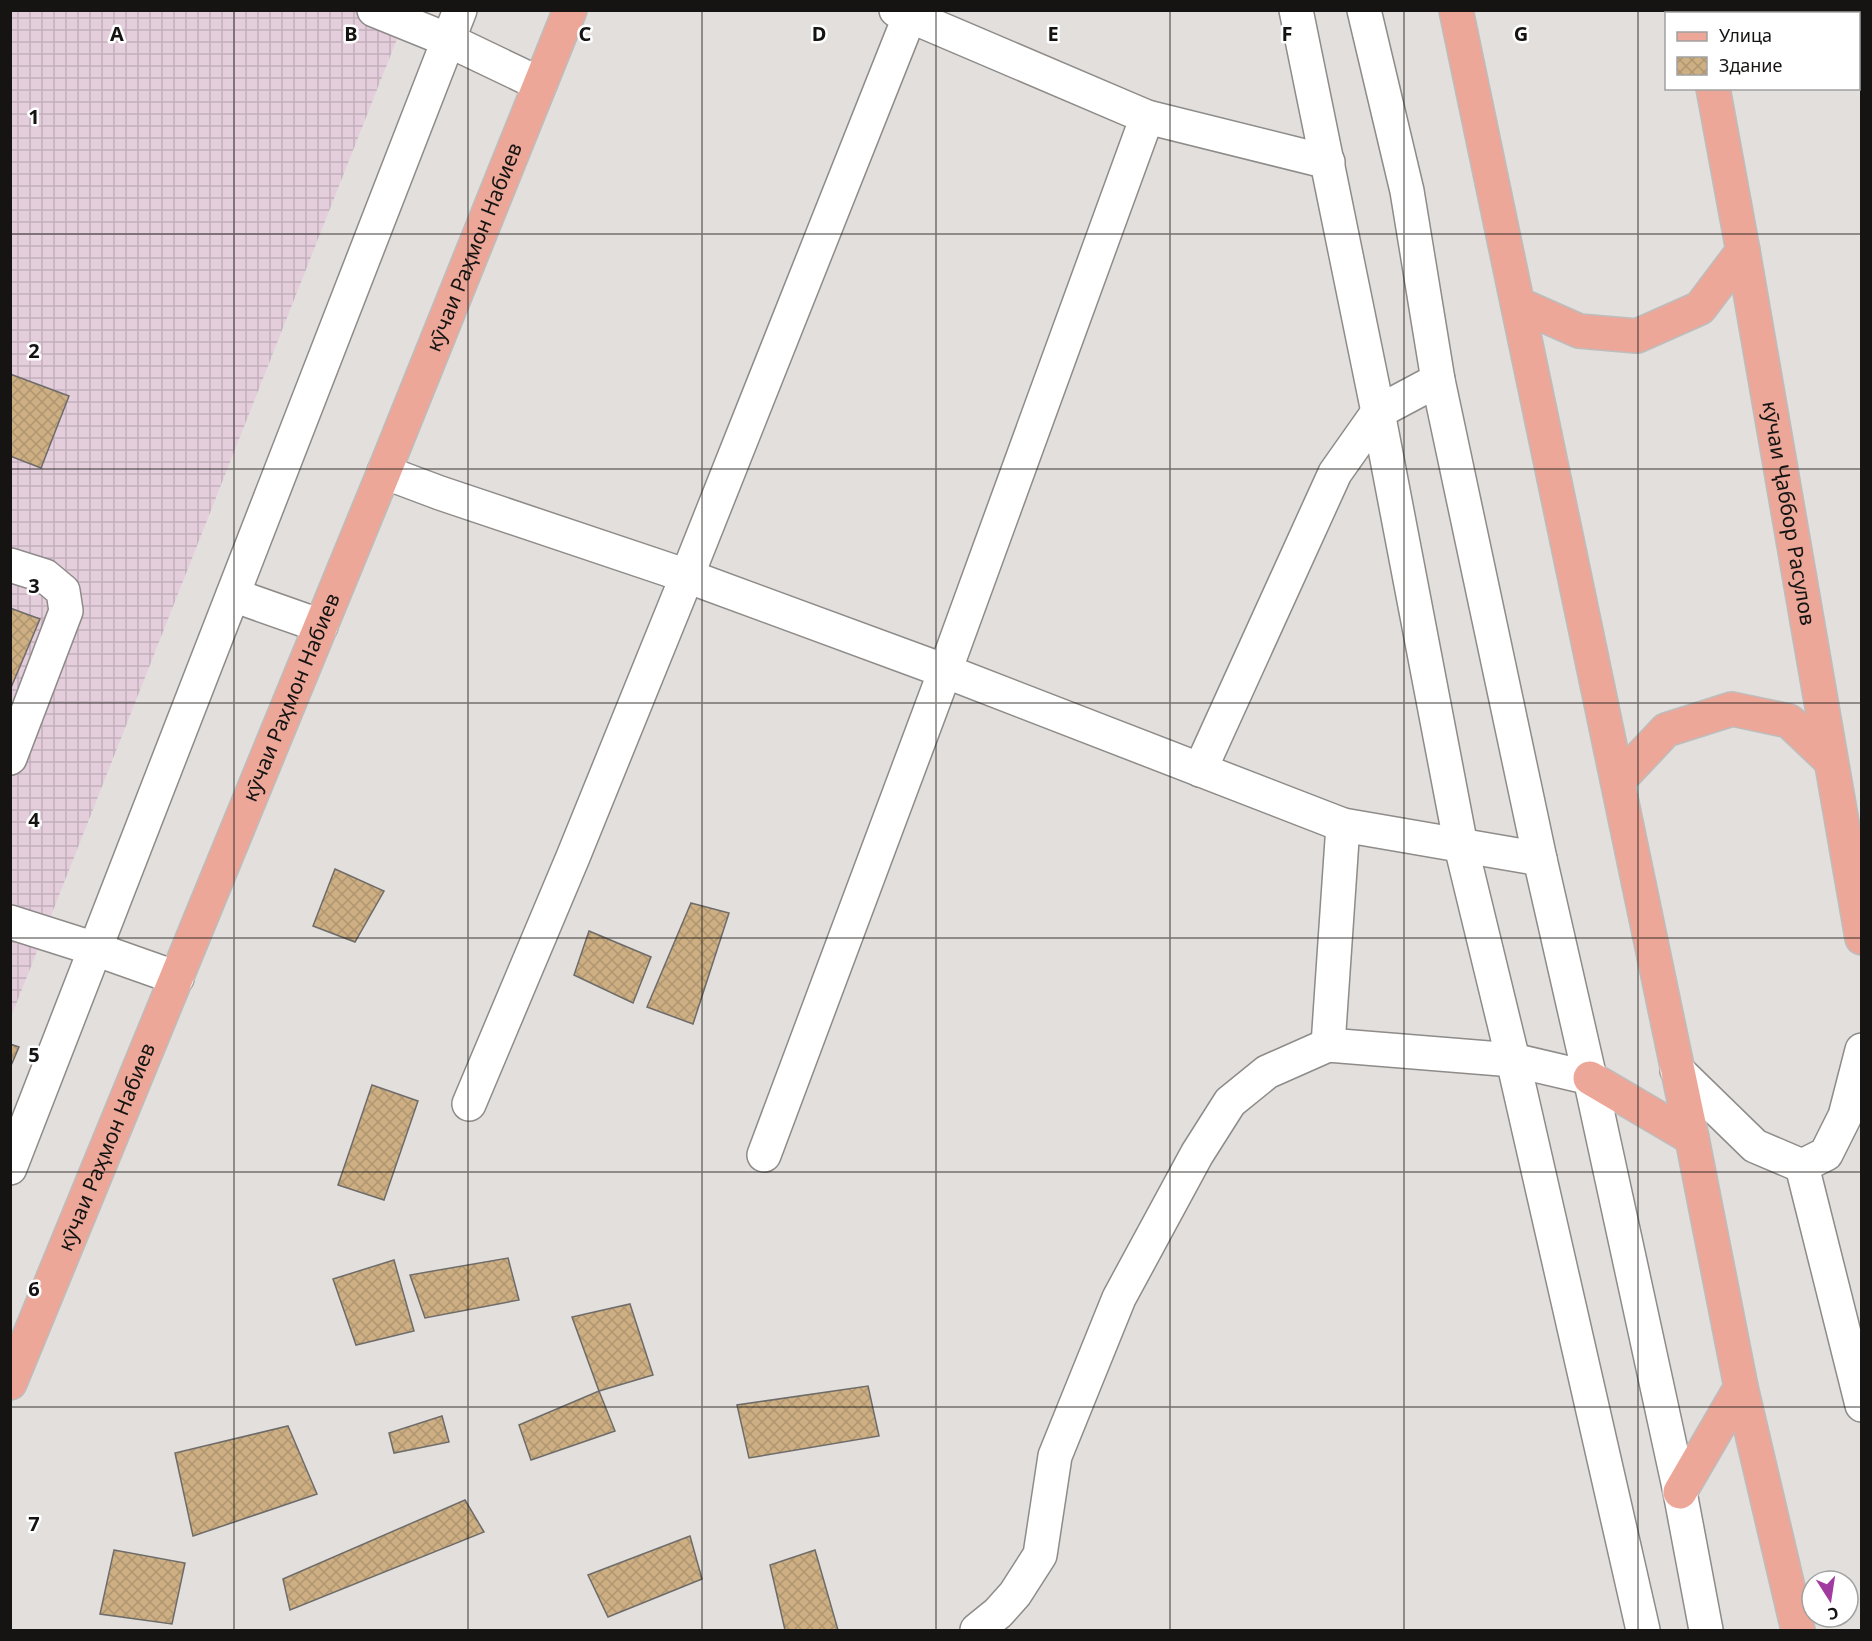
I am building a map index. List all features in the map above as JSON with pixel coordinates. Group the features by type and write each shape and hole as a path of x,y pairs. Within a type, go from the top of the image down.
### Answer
{"main road":[{"name":"кӯчаи Раҳмон Набиев","path":"10,1383 19,1340 177,978 570,10"},
{"path":"1456,10 1692,1138 1741,1387 1798,1630"},
{"name":"кӯчаи Ҷаббор Расулов","path":"1713,90 1862,938"},
{"path":"1518,304 1579,331 1637,336 1700,308 1743,251"},
{"path":"1618,781 1666,730 1732,709 1789,721 1830,760"},
{"path":"1590,1078 1692,1138"},
{"path":"1680,1492 1741,1387"}],"street":[{"path":"374,10 454,25 540,84"},
{"path":"1296,10 1378,412 1461,846 1513,1060 1643,1630"},
{"path":"1364,10 1407,191 1438,380 1540,859 1680,1492 1706,1630"},
{"path":"469,1104 573,857 687,576 906,12 1147,117 1328,162"},
{"path":"10,1168 454,25"},
{"path":"764,1155 945,670 1147,117"},
{"path":"1200,770 1335,473 1378,412 1438,380"},
{"path":"384,471 440,493 687,576 945,670 1343,825 1540,859"},
{"path":"10,565 45,576 63,591 66,611 10,758"},
{"path":"233,596 321,626"},
{"path":"1328,1045 1343,825"},
{"path":"10,922 177,978"},
{"path":"977,1630 998,1613 1015,1594 1040,1555 1055,1456 1119,1298 1197,1154 1230,1102 1267,1072 1328,1045 1513,1060 1590,1078"},
{"path":"1677,1070 1755,1146 1802,1166 1826,1154 1845,1116 1862,1050"},
{"path":"1802,1166 1862,1405"}],"shaded area":[{"path":"11,11 408,11 11,1017"}],"building":[{"path":"10,374 69,396 41,468 10,456"},
{"path":"10,608 40,619 10,690"},
{"path":"335,869 384,891 355,942 313,926"},
{"path":"691,903 729,913 693,1024 647,1007"},
{"path":"589,931 651,957 633,1003 574,975"},
{"path":"10,1044 19,1047 10,1068"},
{"path":"372,1085 418,1101 384,1200 338,1185"},
{"path":"508,1258 519,1300 425,1318 410,1275"},
{"path":"394,1260 414,1331 356,1345 333,1279"},
{"path":"630,1304 653,1375 599,1391 572,1317"},
{"path":"868,1386 879,1436 749,1458 737,1405"},
{"path":"599,1391 615,1431 531,1460 519,1425"},
{"path":"442,1416 449,1442 394,1453 389,1433"},
{"path":"288,1426 317,1494 193,1536 175,1453"},
{"path":"465,1500 484,1532 290,1610 283,1579"},
{"path":"690,1536 702,1579 608,1617 588,1575"},
{"path":"114,1550 185,1563 172,1624 100,1614"},
{"path":"815,1550 838,1630 785,1630 770,1565"}]}
